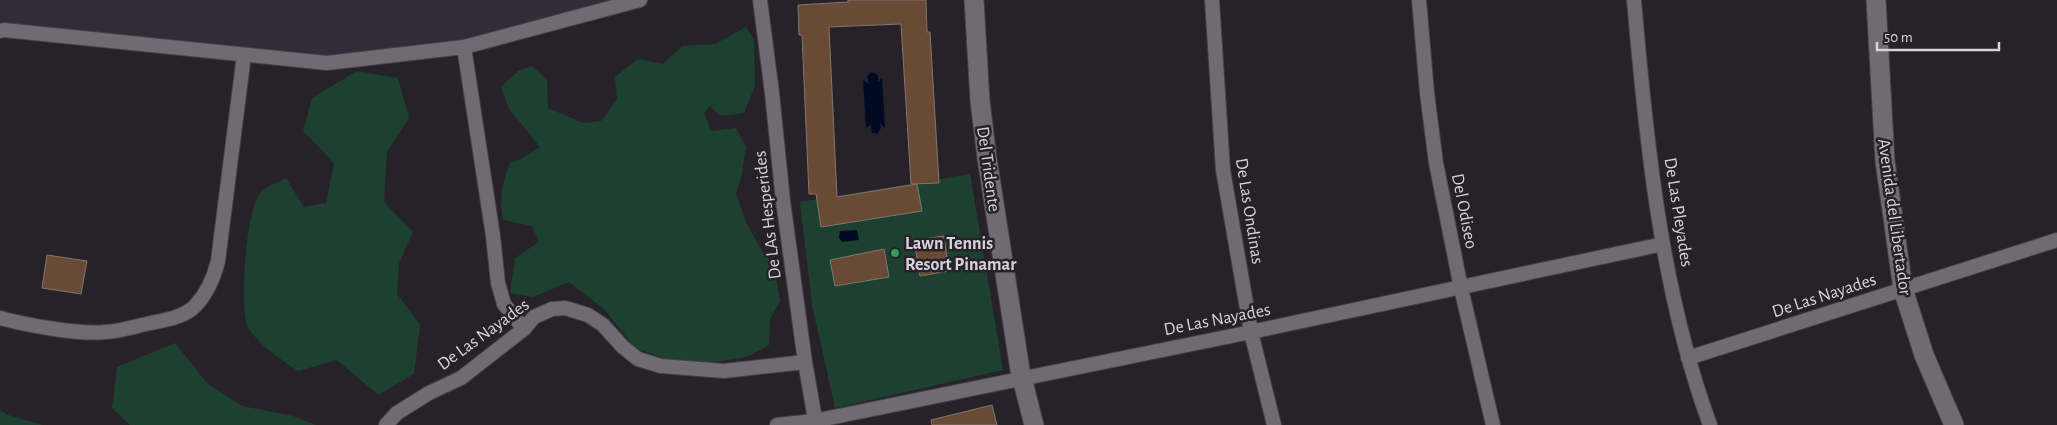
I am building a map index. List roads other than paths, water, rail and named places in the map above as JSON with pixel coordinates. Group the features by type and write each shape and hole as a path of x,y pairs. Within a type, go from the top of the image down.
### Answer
{"main road":[{"name":"Del Tridente","path":"974,0 980,101 986,149 1022,377 1034,425"},
{"name":"Avenida del Libertador","path":"1876,0 1885,161 1903,290 1924,355 1954,425"}],"street":[{"path":"0,31 327,63 464,46 640,0"},
{"name":"De LAs Hesperides","path":"760,0 783,201 815,423"},
{"name":"De Las Ondinas","path":"1212,0 1222,170 1251,332 1274,425"},
{"name":"Del Odiseo","path":"1419,0 1427,94 1436,163 1461,288 1493,425"},
{"name":"De Las Pleyades","path":"1634,0 1641,74 1663,244 1688,358 1710,425"},
{"path":"464,46 498,282 504,304 524,329"},
{"path":"0,318 26,324 105,333 183,315 195,306 214,276 218,261 244,55"},
{"name":"De Las Nayades","path":"1688,358 2057,240"},
{"name":"De Las Nayades","path":"777,425 815,423 1022,377 1251,332 1663,244"},
{"name":"De Las Nayades","path":"386,425 398,413 428,393 461,378 524,329 534,317 552,309 565,308 588,315 603,325 623,347 638,359 661,366 724,371 805,362"}],"water":[{"path":"872,72 878,75 878,82 882,78 885,128 880,123 881,128 877,134 872,133 871,125 866,128 863,80 869,84 867,76"},
{"path":"857,230 859,240 842,242 839,238 840,231"}],"place":[{"name":"Lawn Tennis Resort Pinamar","path":"895,253"}]}
